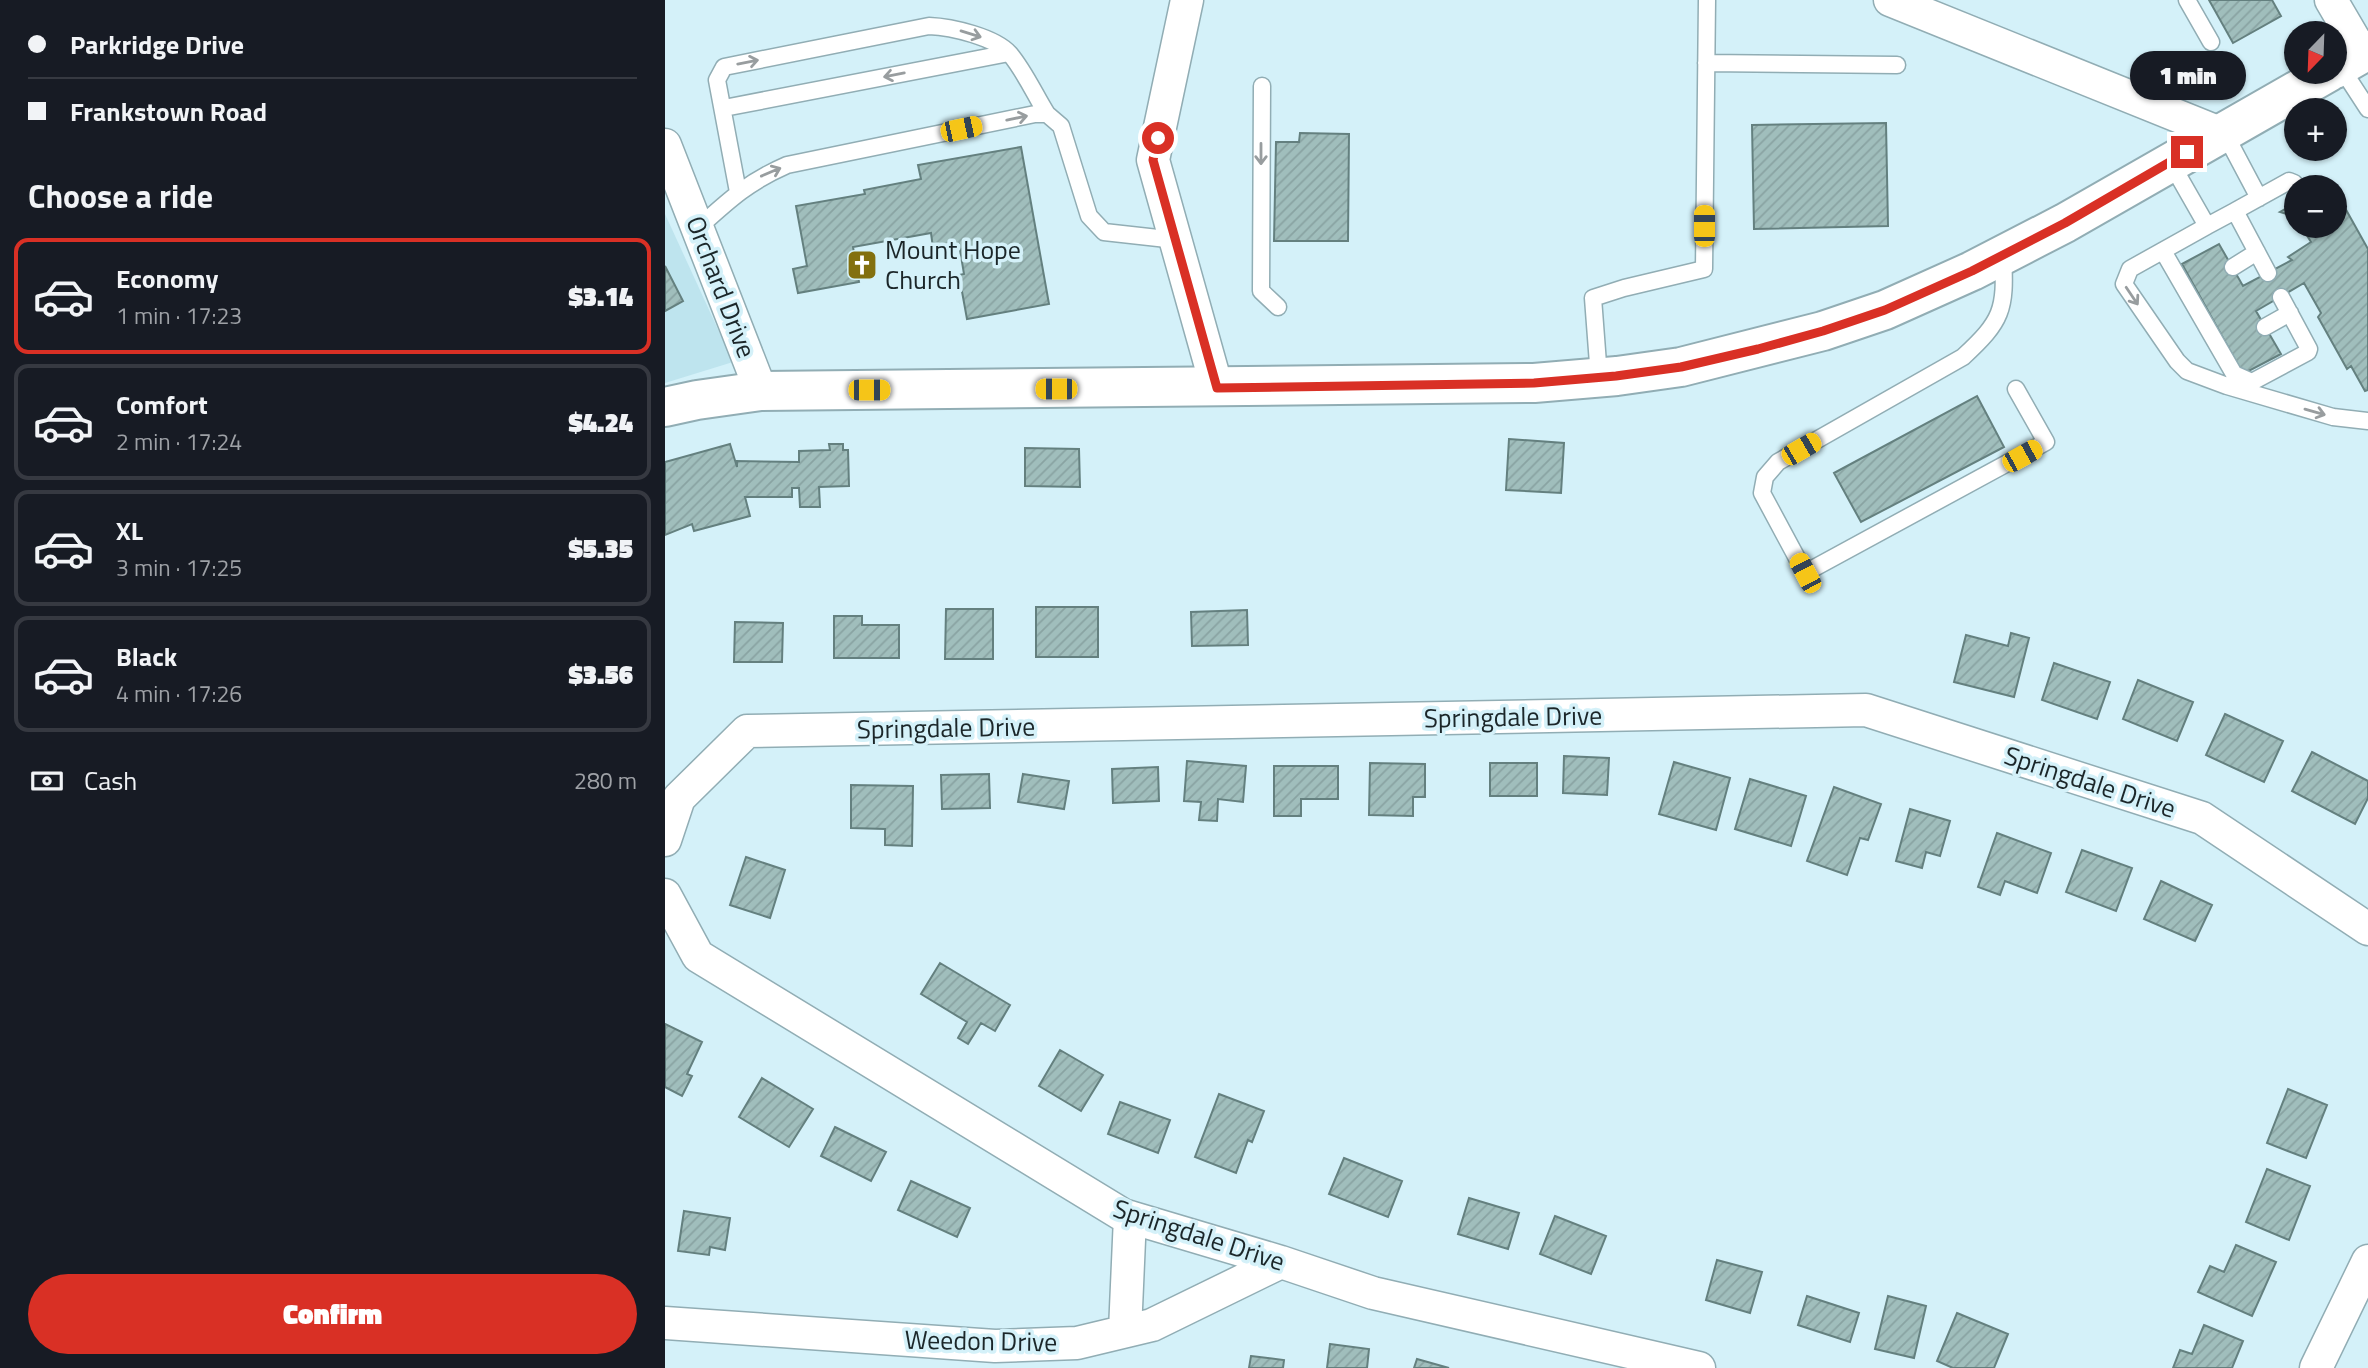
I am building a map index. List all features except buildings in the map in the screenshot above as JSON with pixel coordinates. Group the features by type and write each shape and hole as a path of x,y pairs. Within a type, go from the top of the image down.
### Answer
{"main road":[{"path":"665,407 761,391 1534,383 1681,367 1823,331 1885,310 2065,223 2307,84"}],"street":[{"path":"1187,0 1153,160 1217,388"},
{"path":"1890,0 2221,132"},
{"path":"2331,0 2336,21"},
{"name":"Orchard Drive","path":"665,145 761,391"},
{"name":"Springdale Drive","path":"665,840 679,798 747,731 1866,710 2202,818 2368,929"},
{"name":"Springdale Drive","path":"665,895 698,956 1130,1217 1281,1262 1373,1293 1699,1368"},
{"path":"1125,1331 1130,1217"},
{"path":"2316,1368 2368,1261"},
{"name":"Weedon Drive","path":"665,1323 995,1346 1077,1343 1152,1325 1281,1262"}],"lane":[{"path":"1599,377 1594,298 1704,269 1707,0"},
{"path":"2187,0 2211,42"},
{"path":"738,192 717,80 724,67 929,26 945,26 991,41 1009,53 1048,114 1061,127 1089,216 1104,232 1176,240"},
{"path":"724,108 1009,53"},
{"path":"2347,62 2368,108"},
{"path":"1706,63 1897,65"},
{"path":"1262,86 1261,292 1278,307"},
{"path":"698,228 759,177 787,165 1035,114 1048,114"},
{"path":"2221,132 2259,198"},
{"path":"2170,162 2207,226"},
{"path":"2284,183 2130,270 2124,284 2177,361 2187,371 2240,390 2333,417 2368,421"},
{"path":"2235,211 2268,273"},
{"path":"2162,251 2192,292 2225,350 2234,374 2252,382 2308,352 2309,349 2281,297"},
{"path":"2233,267 2257,252"},
{"path":"2003,255 2005,292 1989,333 1963,357 1778,462 1765,477 1762,493 1805,573 2046,442 2016,389"},
{"path":"2265,327 2290,313"}],"shaded area":[{"path":"665,214 733,362 665,383"}],"place":[{"name":"Mount Hope Church","path":"862,265"}],"route":[{"path":"1158,138 1153,160 1217,388 1534,383 1681,367 1758,349 1885,310 1972,271 2065,223 2187,152"}]}
